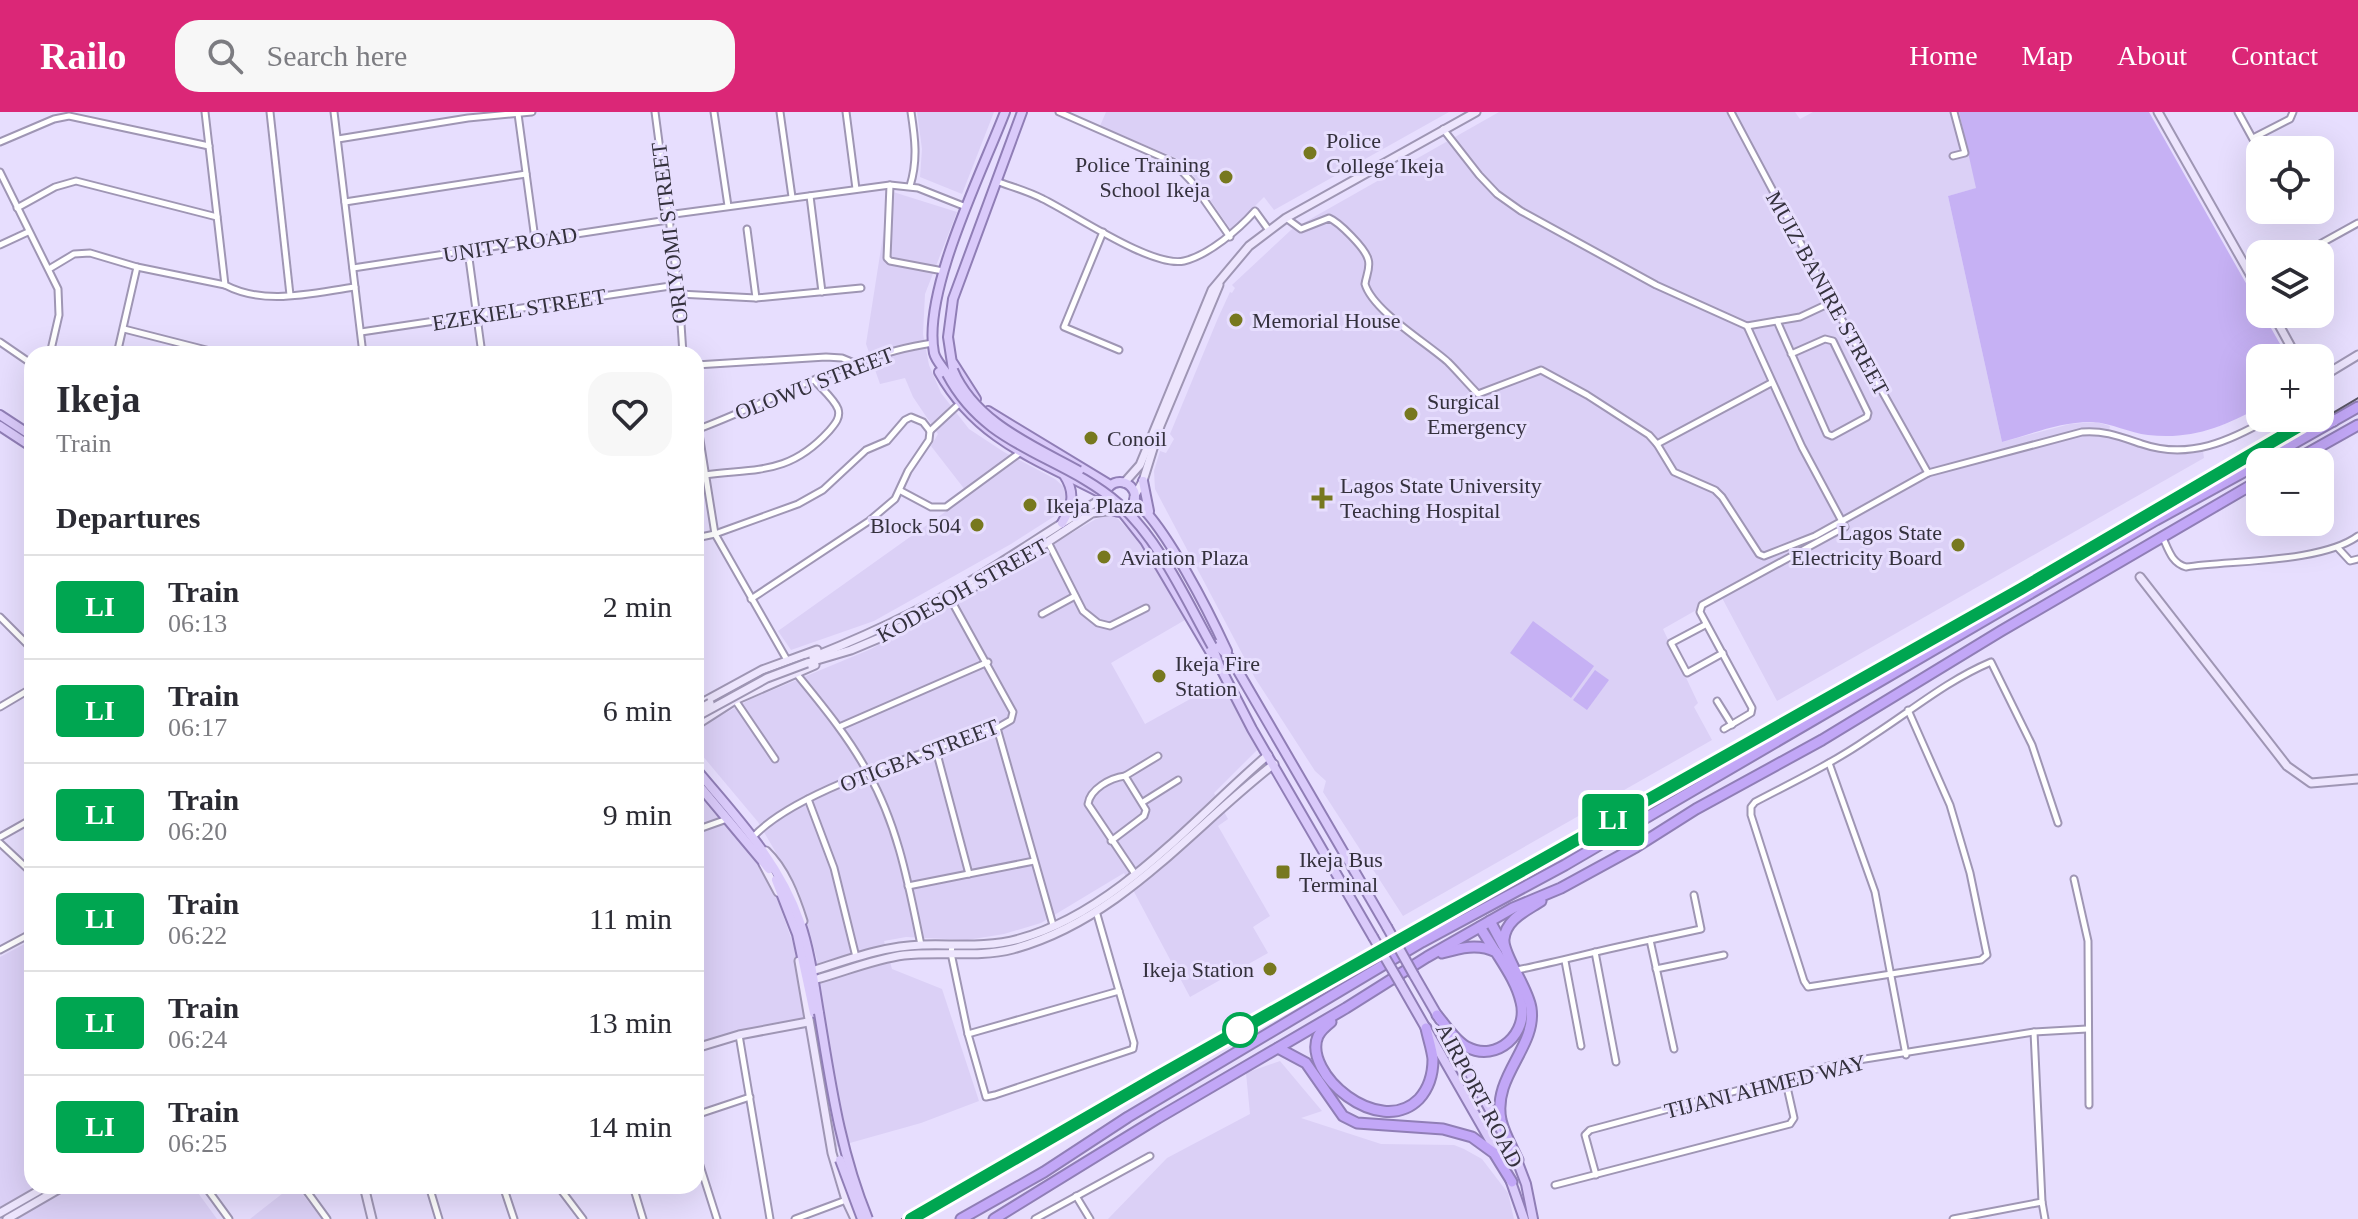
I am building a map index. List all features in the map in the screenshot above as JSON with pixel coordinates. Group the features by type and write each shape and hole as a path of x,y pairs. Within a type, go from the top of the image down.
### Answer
{"highway":[{"path":"2334,422 2358,407"},
{"path":"2317,448 2358,425"},
{"path":"2286,448 2316,432"},
{"path":"961,1219 1044,1172 1167,1093 1422,942 1565,865 2246,470"},
{"path":"1500,949 1512,921 1561,888 1950,664 2246,488"},
{"path":"1940,647 1950,664"},
{"path":"994,1219 1427,957 1513,908 1561,888"},
{"path":"1437,1015 1468,1048 1484,1052 1499,1050 1513,1039 1521,1023 1523,1005 1500,949 1485,924"},
{"path":"1427,957 1462,948 1500,949 1517,970 1532,1009 1523,1045 1501,1089 1500,1105 1501,1121 1518,1160"},
{"path":"1346,1008 1320,1033 1317,1053 1336,1085 1350,1100 1366,1109 1383,1112 1401,1110 1414,1104 1425,1093 1431,1079 1433,1058 1426,1028"},
{"path":"1278,1048 1306,1063 1343,1116 1357,1123 1443,1129 1472,1137 1494,1153 1512,1182"}],"main road":[{"path":"950,372 948,324 953,299 1022,112"},
{"path":"1002,114 966,207 934,309 933,343 939,372 959,404 983,426 1021,452 1105,496"},
{"path":"936,359 989,418 1087,475 1134,511 1158,542 1214,645 1219,665"},
{"path":"951,359 974,397 991,414 1110,485 1124,483 1131,488 1134,498 1169,545 1231,659"},
{"path":"0,415 24,431"},
{"path":"0,426 24,442"},
{"path":"1052,468 1062,462 1059,454"},
{"path":"1062,523 1072,503 1071,488 1064,474"},
{"path":"1143,481 1152,519"},
{"path":"1110,485 1105,496 1106,504 1118,511 1153,554 1219,665"},
{"path":"1118,511 1130,508 1134,498"},
{"path":"1153,554 1160,545 1169,545"},
{"path":"1214,645 1231,659"},
{"name":"AIRPORT ROAD","path":"1231,659 1518,1160 1533,1219"},
{"name":"AIRPORT ROAD","path":"1219,665 1512,1182 1524,1219"},
{"path":"704,779 781,885"},
{"path":"704,791 728,819 762,848 781,885 797,934 841,1142 868,1219"},
{"path":"814,1016 837,1145 862,1219"}],"street":[{"path":"205,112 225,285"},
{"path":"270,112 290,295"},
{"path":"334,112 362,346"},
{"path":"338,139 468,115 532,112"},
{"name":"ORIYOMI STREET","path":"655,112 679,294 683,346"},
{"path":"714,112 728,206"},
{"path":"780,112 792,197"},
{"path":"846,112 856,189"},
{"path":"910,186 917,149 911,112"},
{"path":"1059,112 1173,162 1191,181 1230,237"},
{"path":"1134,498 1220,283 1237,259 1268,229 1476,112"},
{"name":"MUIZ BANIRE STREET","path":"1731,112 1928,473"},
{"path":"1953,156 1965,153 1954,112"},
{"path":"2158,112 2246,260"},
{"path":"2238,112 2252,136"},
{"path":"2257,136 2290,119 2293,112"},
{"path":"518,114 535,240"},
{"path":"0,142 54,115 75,116 209,146"},
{"path":"1443,129 1497,194 1521,211 1625,270 1747,326 1812,314 1832,302"},
{"path":"0,172 58,289 60,304 52,346"},
{"path":"345,202 526,174"},
{"path":"995,180 1040,197 1122,243 1175,262 1187,260 1230,237 1255,211 1268,229"},
{"path":"17,208 55,187 76,181 217,217"},
{"path":"890,185 887,258 944,272"},
{"name":"UNITY ROAD","path":"353,268 728,206 890,185 910,186 966,207"},
{"path":"810,196 822,292"},
{"path":"1286,218 1301,229 1329,218 1337,221 1368,256 1366,290 1415,339 1446,360 1478,394 1541,370 1587,395 1649,435 1674,472 1715,490 1759,554 1764,556 1842,521 1928,473 2082,432 2103,432 2162,448 2216,445 2246,430"},
{"path":"2327,240 2358,223"},
{"path":"747,229 756,298"},
{"path":"0,245 28,232"},
{"path":"1103,232 1064,327 1119,350"},
{"path":"468,251 481,346"},
{"path":"49,269 74,254 82,253 225,285 256,296 355,287"},
{"path":"119,346 137,267"},
{"path":"1124,483 1140,465 1207,301 1220,283"},
{"name":"EZEKIEL STREET","path":"361,332 677,285"},
{"path":"679,294 756,298 861,288"},
{"path":"1777,321 1791,354 1827,434 1832,436 1867,417 1868,413 1833,341 1825,339 1791,354"},
{"path":"1724,729 1751,713 1752,708 1705,625 1700,612 1702,605 1845,527 1802,447 1747,326"},
{"path":"124,329 191,346"},
{"path":"0,342 24,358"},
{"name":"OLOWU STREET","path":"704,427 855,363 914,345 933,343"},
{"path":"2334,370 2358,355"},
{"path":"704,365 826,357 855,363"},
{"path":"705,476 759,471 798,456 816,444 839,415 838,408 815,381"},
{"path":"1657,444 1771,383"},
{"path":"751,599 869,521 901,491 908,471 929,440 930,431 959,404"},
{"path":"704,536 798,504 823,490 858,456 887,441 905,420 917,418 930,431"},
{"path":"901,491 931,507 946,507 1021,452"},
{"path":"704,469 715,534 787,660"},
{"name":"KODESOH STREET","path":"807,661 948,594 1105,496"},
{"name":"KODESOH STREET","path":"807,661 851,650 882,637 951,600 1092,513 1118,511"},
{"path":"2162,536 2173,560 2186,567 2338,548 2358,536"},
{"path":"1048,542 1075,596 1090,618 1110,626 1146,608"},
{"path":"2338,548 2350,561 2358,559"},
{"path":"2140,577 2287,766 2311,783 2358,779"},
{"path":"1042,614 1075,596"},
{"name":"OTIGBA STREET","path":"751,840 767,823 808,799 1011,720 1013,712 988,662 951,600"},
{"path":"0,617 24,641"},
{"path":"1705,625 1671,643 1687,673 1723,653"},
{"path":"704,705 730,687 787,660 857,639"},
{"path":"704,720 735,700 851,650"},
{"path":"704,707 764,674 807,661"},
{"path":"839,727 988,662"},
{"path":"1908,710 1950,805 1970,873 1987,955 1981,960 1808,987 1751,815 1755,802 1829,763 1869,738 1908,710 1962,674 1991,662 2032,745 2058,823"},
{"path":"795,672 839,727 869,774 885,810 908,886 921,945"},
{"path":"730,687 727,696 735,700 775,759"},
{"path":"0,707 24,693"},
{"path":"1717,701 1732,725"},
{"path":"997,728 1053,925"},
{"path":"936,750 969,874"},
{"path":"816,974 886,958 1006,942 1053,925 1138,877 1268,755"},
{"path":"1138,877 1111,841 1088,800 1091,794 1109,781 1125,776 1158,756"},
{"path":"1829,763 1875,892 1906,1055"},
{"path":"816,974 856,957 921,945 988,953 1013,949 1048,936 1097,911 1274,764"},
{"path":"1111,841 1144,816 1146,810 1125,776"},
{"path":"1143,802 1178,780"},
{"path":"808,799 834,868 856,957"},
{"path":"704,827 728,819"},
{"path":"0,837 24,824"},
{"path":"0,843 24,866"},
{"path":"762,848 777,864 796,900 806,928 846,1150 862,1197 795,1219"},
{"path":"761,858 794,930 814,1016 832,1153 855,1219"},
{"path":"908,886 1034,861"},
{"path":"2074,879 2088,941 2089,1105"},
{"path":"1517,970 1701,929 1694,895"},
{"path":"951,950 968,1034 986,1097 1130,1052 1135,1046 1095,902"},
{"path":"0,950 24,937"},
{"path":"1650,940 1674,1049"},
{"path":"1595,952 1616,1062"},
{"path":"1656,969 1724,955"},
{"path":"1565,961 1581,1046"},
{"path":"968,1034 1119,991"},
{"path":"704,1046 814,1016"},
{"name":"TIJANI AHMED WAY","path":"1596,1175 1586,1132 1840,1063 1906,1055 2034,1032 2087,1029"},
{"path":"2034,1032 2045,1219"},
{"path":"739,1035 770,1219"},
{"path":"1555,1185 1790,1124 1794,1118 1785,1078"},
{"path":"704,1112 750,1097"},
{"path":"1038,1218 1150,1156"},
{"path":"704,1178 717,1219"},
{"path":"0,1213 33,1194"},
{"path":"7,1219 50,1194"},
{"path":"211,1194 229,1219"},
{"path":"309,1194 327,1219"},
{"path":"366,1194 372,1219"},
{"path":"431,1194 439,1219"},
{"path":"506,1194 514,1219"},
{"path":"564,1194 583,1219"},
{"path":"635,1194 643,1219"},
{"path":"1076,1195 1090,1219"},
{"path":"1953,1219 2042,1202"}],"shaded area":[{"path":"917,112 994,112 962,194 920,177 922,149"},
{"path":"1106,112 1449,112 1274,210 1264,197 1231,230 1183,161 1100,126"},
{"path":"1499,112 1795,112 1800,119 1813,112 1959,112 1977,188 1948,196 2002,442 2070,424 2096,422 2110,426 2108,435 2136,445 2166,452 2203,451 2204,458 1777,701 1721,596 1663,629 1698,703 1694,707 1712,740 1403,916 1323,792 1326,781 1315,771 1255,678 1155,489 1154,471 1160,451 1166,453 1174,439 1170,434 1218,318 1235,288 1232,285 1291,230"},
{"path":"1959,112 2149,112 2246,283 2246,328 2271,328 2280,344 2246,344 2246,414 2220,426 2178,436 2148,435 2100,423 2082,422 2002,442 1948,196 1976,188"},
{"path":"890,191 957,212 925,294 923,334 929,365 941,393 969,429 1055,479 1064,487 1066,499 1061,512 1011,544 874,621 791,650 778,631 969,495 931,446 938,434 913,397 905,378 880,384 866,344"},
{"path":"1110,515 1118,519 1143,545 1185,620 1111,663 1145,724 1221,682 1257,750 1214,793 1228,819 1218,826 1270,916 1253,927 1268,953 1190,997 1124,873 1041,923 1004,934 967,940 906,937 884,941 892,969 942,989 979,1101 921,1123 832,1148 808,1025 704,1045 704,801 726,823 772,884 801,966 817,960 799,892 758,822 704,758 704,727 751,699 871,649 1096,519"},
{"path":"1533,621 1594,666 1571,698 1510,653"},
{"path":"1595,670 1609,680 1587,710 1573,700"},
{"path":"24,944 24,1194 199,1194 217,1219 0,1219 0,957"},
{"path":"1280,1061 1322,1111 1301,1118 1381,1144 1454,1145 1464,1149 1482,1159 1508,1193 1514,1219 1108,1219 1167,1158 1250,1114 1246,1073"},
{"path":"282,1194 302,1194 322,1219 250,1219"}],"railway":[{"path":"922,1219 2050,580 2358,398"},
{"path":"1120,1092 1363,953"},
{"path":"902,1219 930,1203"}],"train":[{"name":"LI","path":"911,1219 2021,589 2289,432"}],"place":[{"name":"Police College Ikeja","path":"1310,153"},
{"name":"Police Training School Ikeja","path":"1226,177"},
{"name":"Memorial House","path":"1236,320"},
{"name":"Surgical Emergency","path":"1411,414"},
{"name":"Conoil","path":"1091,438"},
{"name":"Lagos State University Teaching Hospital","path":"1322,498"},
{"name":"Ikeja Plaza","path":"1030,505"},
{"name":"Block 504","path":"977,525"},
{"name":"Lagos State Electricity Board","path":"1958,545"},
{"name":"Aviation Plaza","path":"1104,557"},
{"name":"Ikeja Fire Station","path":"1159,676"},
{"name":"Ikeja Bus Terminal","path":"1283,872"},
{"name":"Ikeja Station","path":"1270,969"}]}
